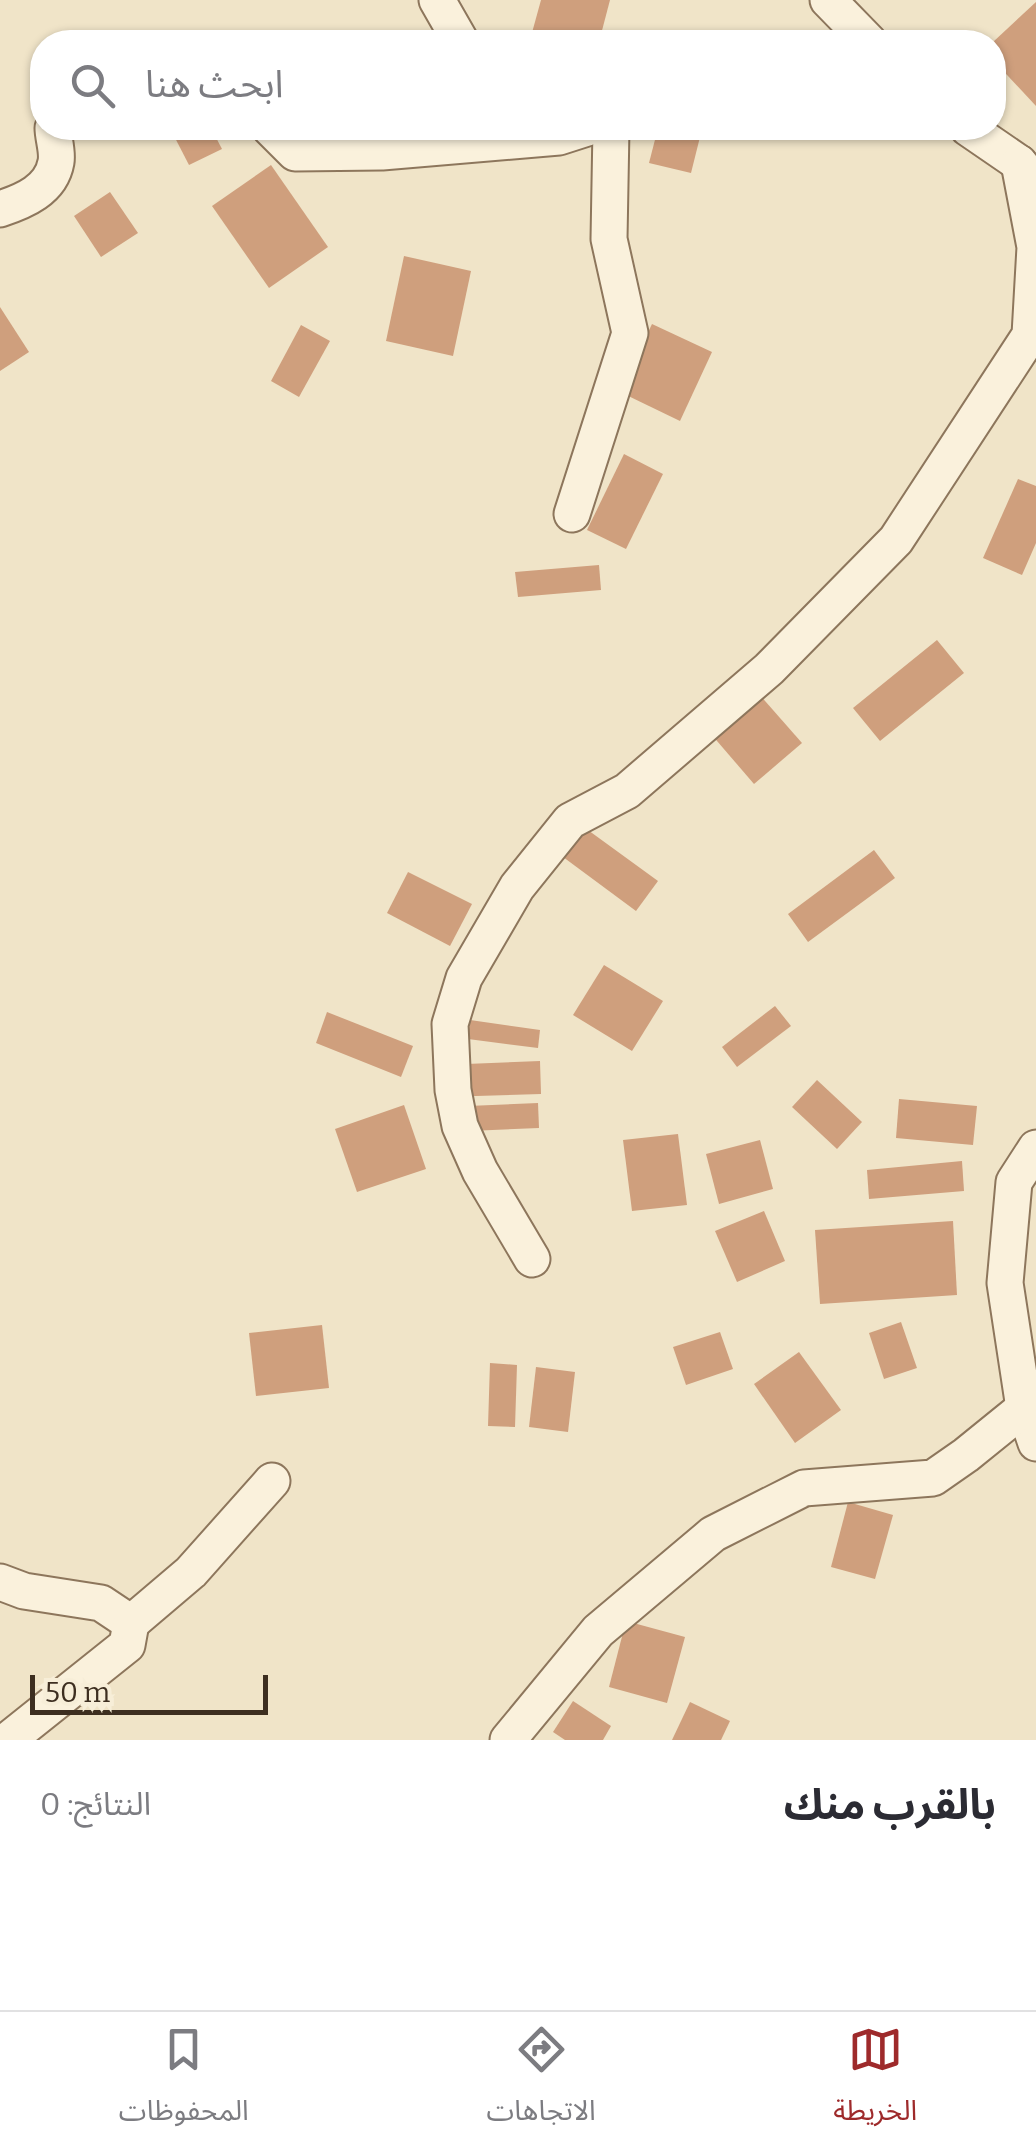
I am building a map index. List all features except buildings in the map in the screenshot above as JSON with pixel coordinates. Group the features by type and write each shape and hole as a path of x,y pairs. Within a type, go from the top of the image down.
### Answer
{"street":[{"path":"437,0 453,30"},
{"path":"828,0 858,30"},
{"path":"8,200 45,185 56,161 53,140"},
{"path":"282,140 295,153 382,152 486,140"},
{"path":"572,514 630,332 609,239 611,140"},
{"path":"532,1259 480,1171 460,1126 453,1090 450,1024 464,978 517,887 570,822 627,792 656,767 769,669 896,540 1030,335 1034,247 1028,173 984,140"},
{"path":"1036,1148 1006,1283 1024,1408 1036,1444"},
{"path":"508,1740 598,1631 714,1534 804,1488 933,1478 1024,1408"},
{"path":"8,1740 127,1644 131,1623 191,1572 272,1481"},
{"path":"0,1582 24,1591 101,1603 131,1623"}]}
